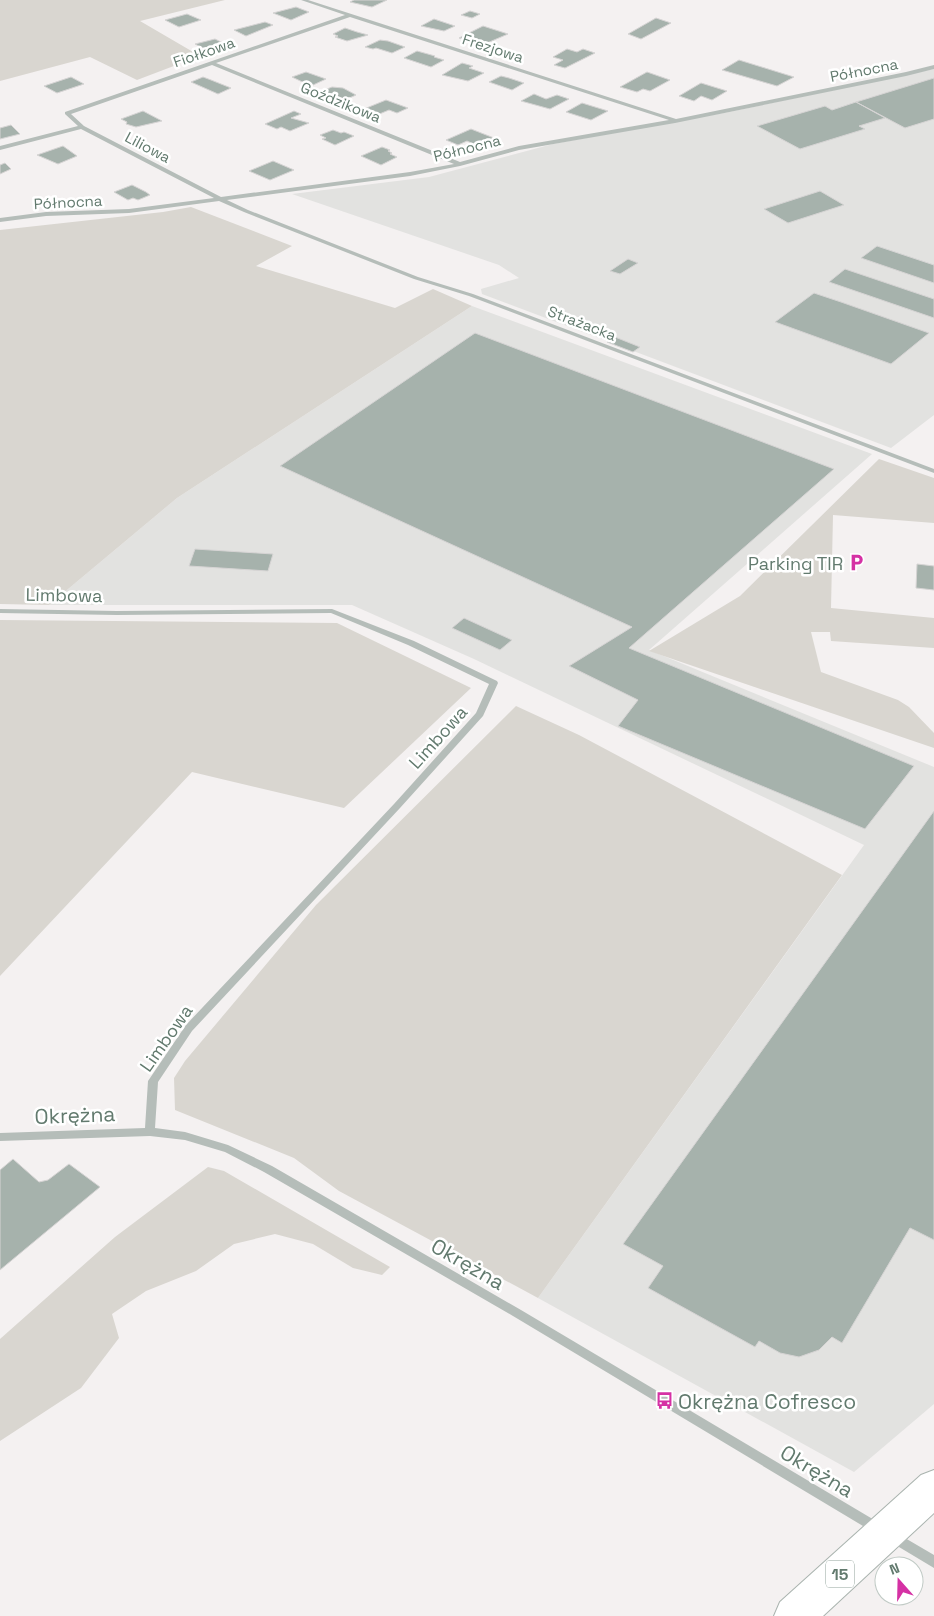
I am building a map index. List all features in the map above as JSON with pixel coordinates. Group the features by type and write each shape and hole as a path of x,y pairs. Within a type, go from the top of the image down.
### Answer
{"main road":[{"name":"15","path":"794,1616 934,1488"}],"street":[{"name":"Frezjowa","path":"303,0 676,121"},
{"name":"Fiołkowa","path":"67,113 350,15"},
{"name":"Goździkowa","path":"212,63 460,164"},
{"name":"Północna","path":"0,220 46,214 129,211 410,174 460,164 519,148 676,121 934,67"},
{"name":"Liliowa","path":"67,113 82,127 220,199"},
{"path":"0,148 82,127"},
{"name":"Strażacka","path":"220,199 276,224 408,275 471,295 934,471"},
{"name":"Limbowa","path":"0,611 117,613 332,610 411,643 494,683 480,714 397,806 189,1028 153,1081 150,1132"},
{"name":"Okrężna","path":"0,1137 150,1132 185,1136 228,1149 268,1169 517,1313 934,1562"}],"shaded area":[{"path":"0,0 225,0 140,21 200,56 137,80 90,57 0,81"},
{"path":"934,69 934,415 891,448 482,294 481,289 519,278 499,265 292,194 429,177 553,144 729,112"},
{"path":"191,207 292,246 256,266 395,308 433,289 472,306 177,498 49,605 0,604 0,230 163,212"},
{"path":"472,306 872,454 649,650 934,767 934,1404 854,1472 538,1298 864,845 474,659 352,605 49,605 177,498"},
{"path":"879,459 934,478 934,523 833,515 831,608 934,618 934,648 831,641 830,632 811,632 821,672 898,700 909,707 934,733 934,748 649,651 740,596"},
{"path":"0,620 337,623 471,688 344,808 192,772 0,976"},
{"path":"516,706 579,735 842,875 538,1298 339,1191 294,1158 175,1110 174,1078 185,1061 316,905"},
{"path":"208,1167 224,1171 390,1267 382,1275 353,1268 313,1244 275,1234 234,1244 196,1271 146,1291 112,1314 119,1338 81,1388 0,1441 0,1339 115,1237"}],"building":[{"path":"354,0 387,0 372,7 350,2"},
{"path":"296,7 309,12 291,20 273,13"},
{"path":"470,11 480,14 472,18 461,15"},
{"path":"187,14 201,20 179,27 165,20"},
{"path":"656,18 671,23 641,39 628,34"},
{"path":"434,19 455,26 444,31 421,26"},
{"path":"265,22 273,25 246,36 234,30"},
{"path":"483,26 508,34 487,43 475,39 470,41 459,38"},
{"path":"345,28 368,35 347,41 335,37 338,36 333,34"},
{"path":"215,39 227,45 209,51 195,44"},
{"path":"380,40 405,47 392,53 365,47"},
{"path":"567,49 577,52 583,49 595,53 565,68 554,65 563,60 553,57"},
{"path":"417,51 444,60 431,67 404,58"},
{"path":"739,60 794,77 777,86 722,70"},
{"path":"462,63 473,66 469,68 484,73 468,81 442,75"},
{"path":"306,72 326,79 311,86 292,77"},
{"path":"647,72 670,80 650,91 643,89 637,92 620,87"},
{"path":"501,76 524,83 512,90 489,82"},
{"path":"71,77 84,84 57,93 44,86"},
{"path":"203,77 231,88 218,94 191,82"},
{"path":"934,78 934,119 905,128 856,102"},
{"path":"701,83 727,91 712,100 701,96 694,101 679,96"},
{"path":"332,87 343,88 356,95 339,100 322,91"},
{"path":"534,94 546,99 557,95 569,99 550,109 521,101"},
{"path":"386,100 408,108 397,113 389,110 377,115 364,109"},
{"path":"856,102 885,118 859,126 865,129 800,149 757,126 825,106 832,110"},
{"path":"582,103 608,111 591,120 566,112"},
{"path":"143,111 162,121 136,127 126,124 127,122 121,119"},
{"path":"294,111 301,114 291,118 309,123 290,131 281,127 277,129 265,124"},
{"path":"11,125 20,134 0,139 0,128"},
{"path":"471,129 494,138 478,146 467,141 458,145 446,140"},
{"path":"333,130 354,136 335,145 322,139 326,138 320,135"},
{"path":"63,146 77,156 58,164 37,155"},
{"path":"382,147 390,150 388,151 392,153 390,154 397,157 381,165 361,156"},
{"path":"273,161 294,170 270,180 249,171"},
{"path":"5,163 11,169 0,174 0,165"},
{"path":"132,185 150,195 138,200 133,198 128,200 114,192"},
{"path":"820,191 844,205 788,223 764,209"},
{"path":"877,246 934,265 934,283 861,258"},
{"path":"628,259 638,263 620,274 610,271"},
{"path":"845,269 934,299 934,318 829,282"},
{"path":"814,293 929,333 891,364 775,322"},
{"path":"475,333 834,469 629,648 914,766 865,829 618,726 638,700 569,666 632,627 280,466"},
{"path":"615,337 640,347 633,352 607,342"},
{"path":"195,549 273,554 268,571 189,566"},
{"path":"917,564 934,566 934,590 916,588"},
{"path":"464,618 512,640 500,650 452,628"},
{"path":"934,811 934,1240 910,1228 842,1343 832,1337 819,1350 799,1357 780,1353 759,1341 755,1347 648,1288 663,1266 623,1244"},
{"path":"13,1159 39,1182 48,1180 69,1164 100,1187 0,1270 0,1170"}],"place":[{"name":"Parking TIR","path":"857,563"},
{"name":"Okrężna Cofresco","path":"664,1401"}]}
